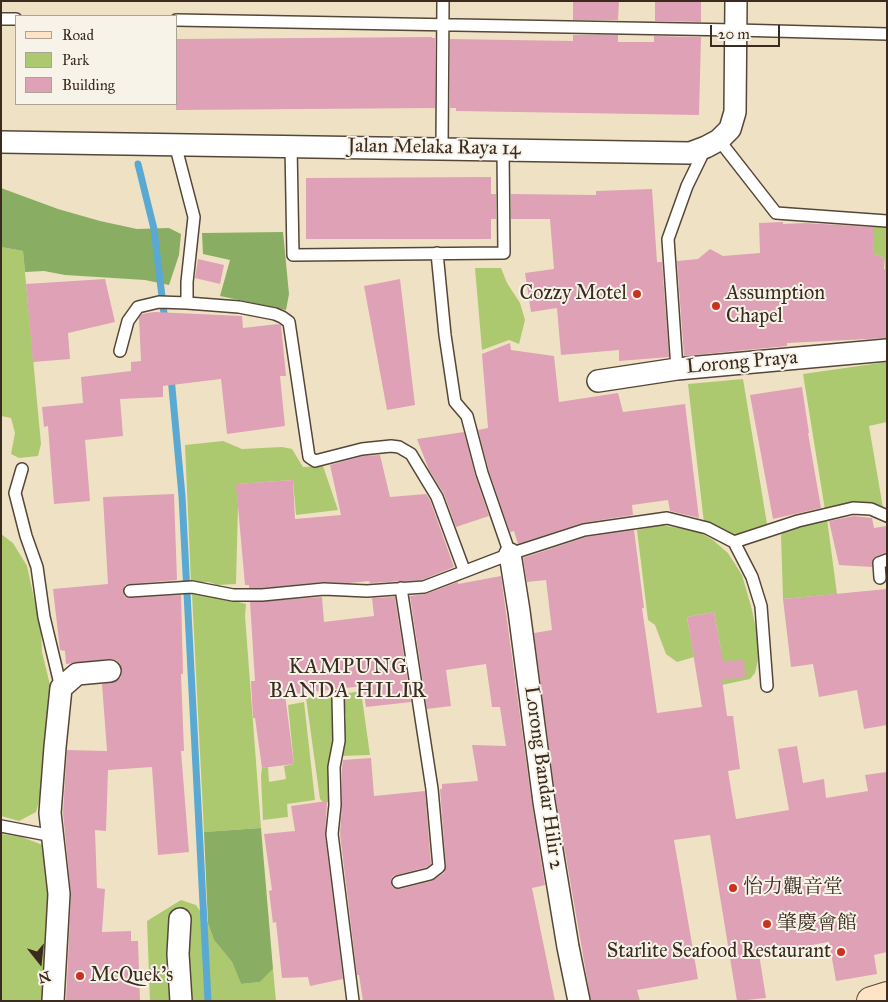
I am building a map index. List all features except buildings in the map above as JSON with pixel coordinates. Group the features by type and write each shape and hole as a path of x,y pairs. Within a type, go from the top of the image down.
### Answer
{"street":[{"path":"713,144 730,129 735,112 736,1"},
{"name":"Jalan Melaka Raya 14","path":"1,142 690,153 713,144"},
{"name":"Lorong Praya","path":"598,380 677,369 887,350"},
{"name":"Lorong Bandar Hilir 2","path":"510,554 520,611 546,812 568,947 579,1001"},
{"path":"53,1001 58,894 50,813 61,688 77,674 110,671"},
{"path":"180,919 178,954 181,1001"}],"lane":[{"path":"442,148 443,1"},
{"path":"1,19 15,19"},
{"path":"178,20 887,34"},
{"path":"174,144 194,216 187,282 187,303"},
{"path":"677,369 668,239 687,186 713,144 776,213 887,221"},
{"path":"291,146 293,254 504,253 503,149"},
{"path":"437,254 446,343 456,402 470,422 482,473 510,554"},
{"path":"120,350 128,321 138,307 164,303 187,303 239,307 282,317 289,322 309,457 315,461 362,449 391,446 399,446 411,454 437,496 464,570"},
{"path":"22,469 15,493 26,536 37,568 44,617 61,688"},
{"path":"734,542 798,521 854,508 871,509 887,516"},
{"path":"130,591 192,587 233,595 262,595 324,589 367,591 424,587 464,570 584,530 667,518 707,528 734,542 752,577 761,606 767,686"},
{"path":"880,578 878,563 887,560"},
{"path":"398,882 430,874 439,867 432,789 401,588"},
{"path":"338,697 339,741 334,767 335,805 332,834 353,1001"},
{"path":"1,826 53,836"}],"green space":[{"path":"1,188 58,209 100,221 137,229 169,228 181,234 179,255 169,285 145,280 65,275 44,271 25,272 23,251 1,247"},
{"path":"872,225 887,225 887,269 885,269 884,258 874,254"},
{"path":"283,232 289,294 286,310 220,296 230,260 203,254 202,233"},
{"path":"1,247 23,251 41,444 38,456 19,458 11,454 15,433 11,418 1,416"},
{"path":"475,268 501,268 507,283 520,303 525,320 519,344 509,340 482,350"},
{"path":"887,362 887,422 869,426 883,508 864,503 825,510 803,374"},
{"path":"743,379 767,524 735,535 704,523 688,384"},
{"path":"223,441 242,449 282,447 292,449 303,467 323,466 338,510 296,515 293,480 237,484 236,584 217,585 209,582 191,582 185,445"},
{"path":"827,519 837,594 783,599 781,535 790,526"},
{"path":"660,525 697,531 713,540 728,553 742,575 758,637 759,656 755,673 750,679 717,686 721,651 714,612 687,617 694,657 677,662 666,654 655,625 648,620 637,530"},
{"path":"1,534 13,543 27,566 41,630 42,652 53,697 45,779 36,812 19,821 1,816"},
{"path":"192,594 211,595 246,604 245,616 261,828 204,832"},
{"path":"361,691 370,755 341,756 346,717 342,694"},
{"path":"332,696 335,734 329,769 329,801 325,804 320,799 306,698"},
{"path":"304,702 315,800 287,804 288,817 263,820 262,768 268,767 269,782 286,779 284,766 294,764 288,705"},
{"path":"261,828 273,969 260,982 241,984 232,962 214,940 208,923 204,832"},
{"path":"1,834 22,837 45,846 50,858 45,1001 1,1001"},
{"path":"181,900 196,905 208,923 214,940 232,962 241,984 260,982 273,969 276,1001 150,1001 147,921"}],"waterway":[{"path":"138,164 154,229 165,322"},
{"path":"171,377 182,496 208,1001"}],"place":[{"name":"Cozzy Motel","path":"637,294"},
{"name":"Assumption Chapel","path":"716,306"},
{"name":"怡力觀音堂","path":"733,888"},
{"name":"肇慶會館","path":"767,924"},
{"name":"Starlite Seafood Restaurant","path":"841,952"},
{"name":"McQuek's","path":"80,976"}],"district":[{"name":"KAMPUNG BANDA HILIR","path":"348,680"}]}
